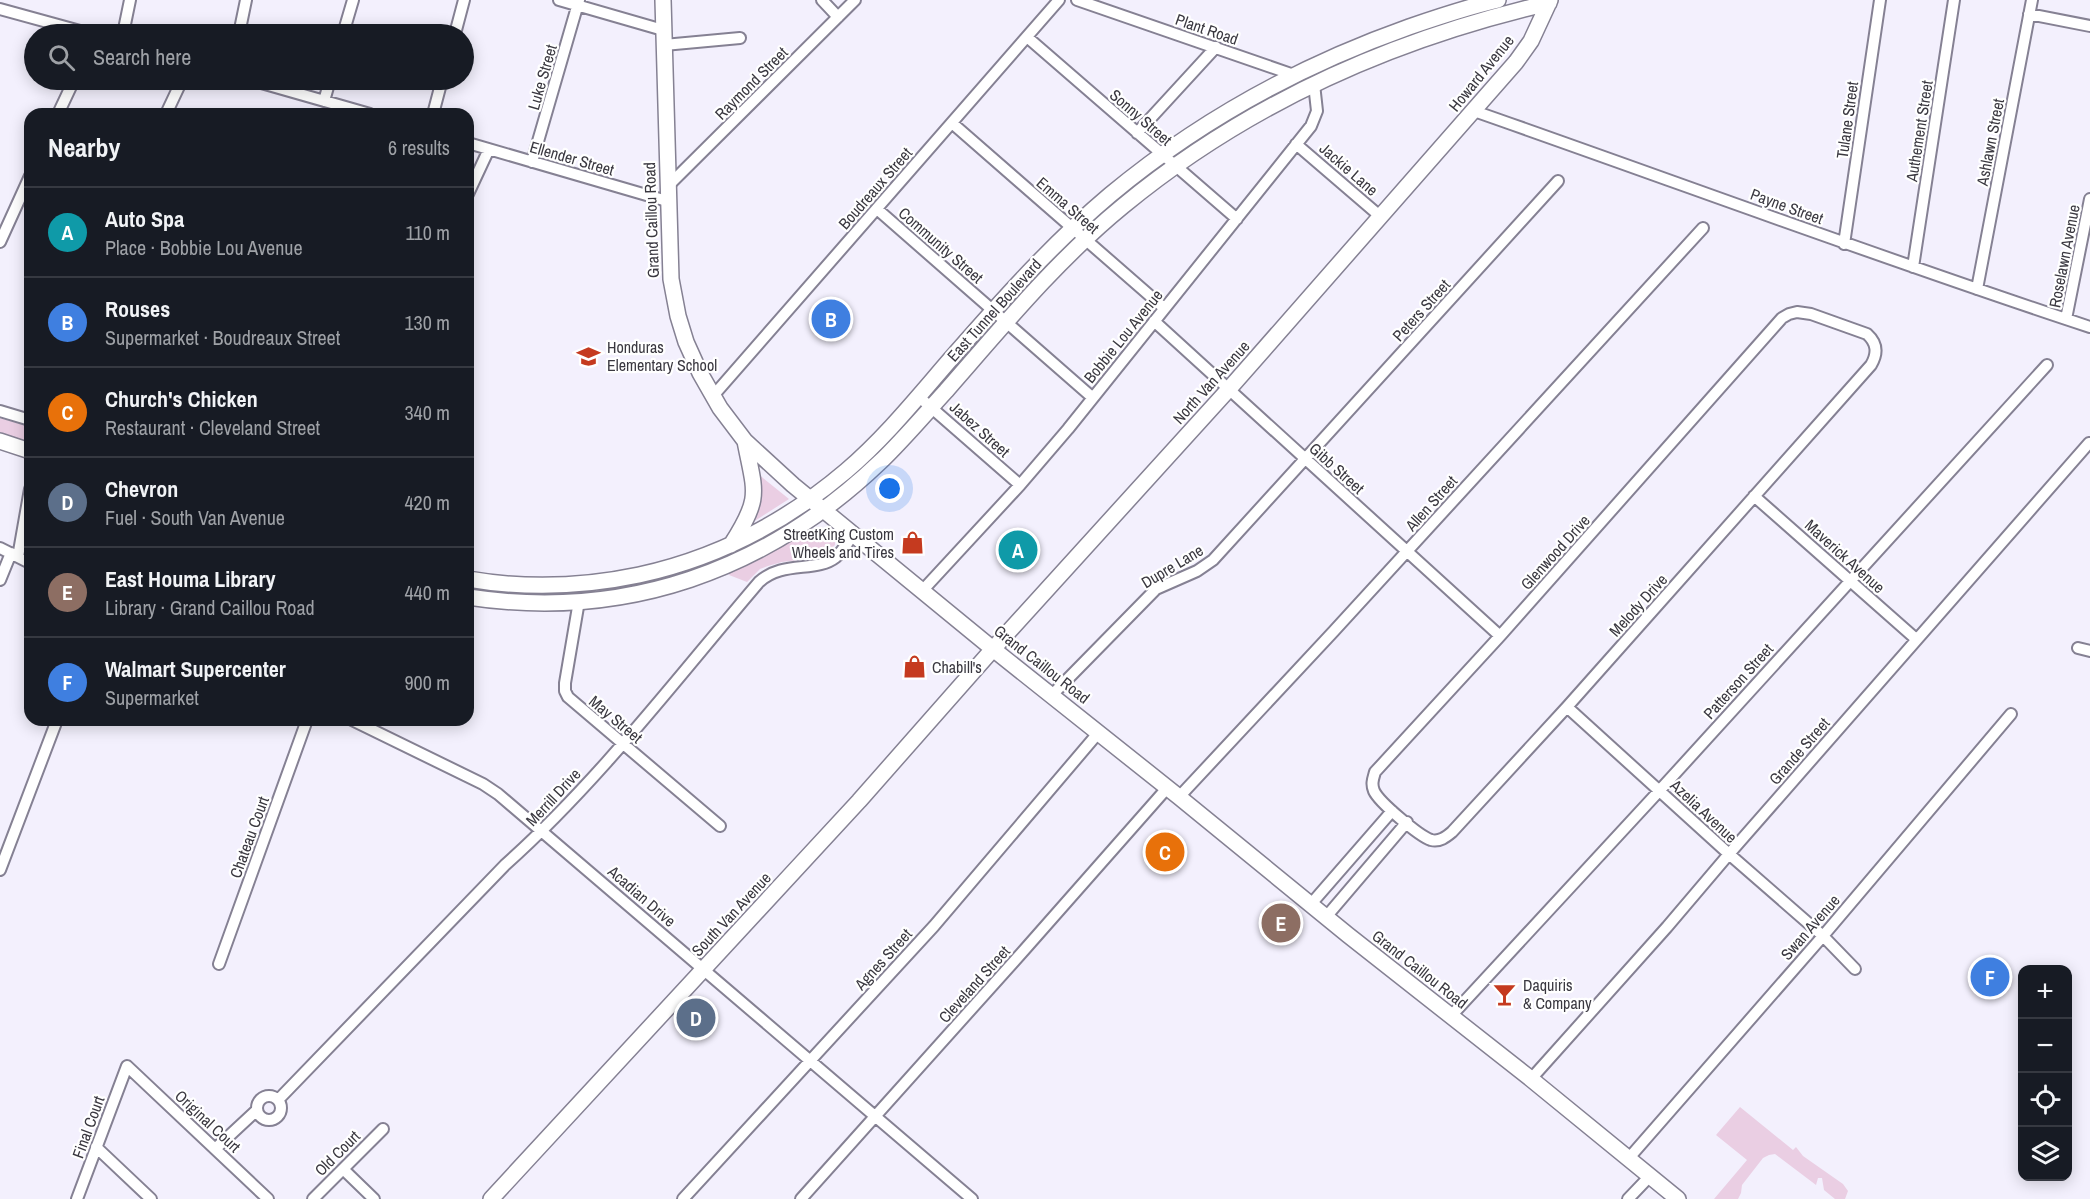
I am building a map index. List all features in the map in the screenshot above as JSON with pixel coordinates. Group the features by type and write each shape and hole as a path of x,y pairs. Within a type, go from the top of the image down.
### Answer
{"main road":[{"name":"Grand Caillou Road","path":"663,0 671,279 678,316 695,363 723,412 745,441 811,499 993,649 1678,1199"},
{"name":"East Tunnel Boulevard","path":"474,580 532,586 568,586 606,582 660,571 711,554 782,519 848,469 894,424 993,310 1072,229 1111,194 1162,155 1206,124 1274,84 1360,45 1498,0"},
{"name":"East Tunnel Boulevard","path":"474,598 522,603 579,601 638,593 666,587 715,571 770,545 825,510 881,461 932,407 1042,282 1085,240 1122,207 1220,135 1278,101 1383,54 1492,16 1550,2"},
{"name":"Howard Avenue","path":"1453,135 1526,48 1550,2"},
{"name":"North Van Avenue","path":"993,649 1229,390 1453,135"},
{"path":"0,441 24,449"},
{"path":"730,546 747,519 754,498 754,476 745,441"},
{"name":"South Van Avenue","path":"490,1199 859,801 993,649"}],"street":[{"path":"125,24 130,0"},
{"path":"241,24 246,0"},
{"path":"346,24 353,0"},
{"path":"458,24 464,0"},
{"path":"560,0 579,3 663,38 740,38"},
{"path":"822,0 838,17"},
{"name":"Raymond Street","path":"667,194 855,0"},
{"name":"Boudreaux Street","path":"713,396 1059,0"},
{"name":"Plant Road","path":"1077,0 1294,75"},
{"name":"Tulane Street","path":"1844,244 1880,0"},
{"name":"Authement Street","path":"1913,267 1954,0"},
{"name":"Ashlawn Street","path":"1977,289 2032,0"},
{"name":"Luke Street","path":"532,162 579,3"},
{"path":"0,9 55,24"},
{"path":"2029,14 2090,26"},
{"name":"Sonny Street","path":"1027,37 1237,219"},
{"path":"1137,134 1216,47"},
{"name":"Bobbie Lou Avenue","path":"922,591 1020,485 1093,398 1311,126 1317,111 1314,84"},
{"path":"61,108 69,90"},
{"path":"169,108 177,90"},
{"path":"288,90 347,108"},
{"path":"324,100 327,90"},
{"path":"434,108 439,90"},
{"name":"Payne Street","path":"1474,111 1701,190 1844,244 2090,327"},
{"name":"Emma Street","path":"952,123 1164,309"},
{"name":"Jackie Lane","path":"1296,144 1381,217"},
{"name":"Ellender Street","path":"474,145 532,162 667,194"},
{"path":"474,181 489,149"},
{"name":"Peters Street","path":"1305,460 1558,181"},
{"path":"0,242 24,189"},
{"name":"Roselawn Avenue","path":"2067,319 2090,199"},
{"name":"Community Street","path":"877,209 1093,398"},
{"name":"Allen Street","path":"1173,792 1407,552 1703,228"},
{"name":"Glenwood Drive","path":"1407,822 1392,811 1375,793 1372,786 1375,772 1786,316 1797,312 1811,314 1867,334 1874,340 1876,353"},
{"name":"Gibb Street","path":"1154,321 1500,636"},
{"name":"Melody Drive","path":"1407,822 1430,839 1445,838 1567,707 1755,496 1871,364 1876,358 1876,353"},
{"name":"Patterson Street","path":"1451,1016 2047,365"},
{"name":"Jabez Street","path":"918,396 1020,485"},
{"path":"0,411 24,418"},
{"name":"Grande Street","path":"1531,1079 1667,927 1728,854 2090,442"},
{"name":"Dupre Lane","path":"1051,696 1156,590 1197,571 1213,560 1305,460"},
{"name":"Maverick Avenue","path":"1755,496 1916,639"},
{"path":"0,580 14,555 24,514"},
{"name":"Merrill Drive","path":"278,1100 505,866 543,831 622,744 759,582 772,572 820,564 835,557 854,534"},
{"path":"0,548 24,560"},
{"name":"May Street","path":"579,601 565,691 572,702 720,826"},
{"path":"2078,648 2090,651"},
{"name":"Azelia Avenue","path":"1567,707 1822,936 1855,969"},
{"name":"Swan Avenue","path":"1629,1158 2011,714"},
{"path":"0,870 55,726"},
{"name":"Chateau Court","path":"219,964 305,726"},
{"name":"Acadian Drive","path":"364,726 483,784 498,794 972,1199"},
{"name":"Agnes Street","path":"683,1199 964,891 1099,732"},
{"name":"Cleveland Street","path":"801,1199 1173,792"},
{"path":"1311,904 1392,811"},
{"path":"1326,917 1407,822"},
{"name":"Final Court","path":"77,1199 127,1066"},
{"name":"Original Court","path":"127,1066 268,1199"},
{"name":"Merrill Drive","path":"271,1096 278,1100 281,1112 272,1120 260,1117 257,1110 258,1102 263,1097 271,1096"},
{"path":"215,1149 257,1110"},
{"name":"Old Court","path":"314,1199 382,1129"},
{"path":"96,1147 151,1199"},
{"path":"343,1169 374,1199"},
{"path":"1628,1199 1650,1176"}],"shaded area":[{"path":"0,418 24,425 24,442 0,435"},
{"path":"758,474 789,499 750,524"},
{"path":"816,528 827,530 835,538 835,545 824,555 768,566 760,569 747,582 729,575 730,572"},
{"path":"1740,1107 1793,1150 1796,1147 1803,1156 1843,1184 1848,1191 1845,1199 1835,1199 1824,1190 1822,1178 1818,1178 1816,1185 1775,1154 1763,1158 1742,1185 1738,1199 1714,1199 1747,1160 1716,1135"}],"place":[{"name":"Rouses","path":"831,319"},
{"name":"Honduras Elementary School","path":"589,356"},
{"name":"StreetKing Custom Wheels and Tires","path":"912,543"},
{"name":"Auto Spa","path":"1018,550"},
{"name":"Chabill's","path":"914,667"},
{"name":"Church's Chicken","path":"1165,852"},
{"name":"East Houma Library","path":"1281,923"},
{"name":"Walmart Supercenter","path":"1990,977"},
{"name":"Daquiris & Company","path":"1505,994"},
{"name":"Chevron","path":"696,1018"}]}
